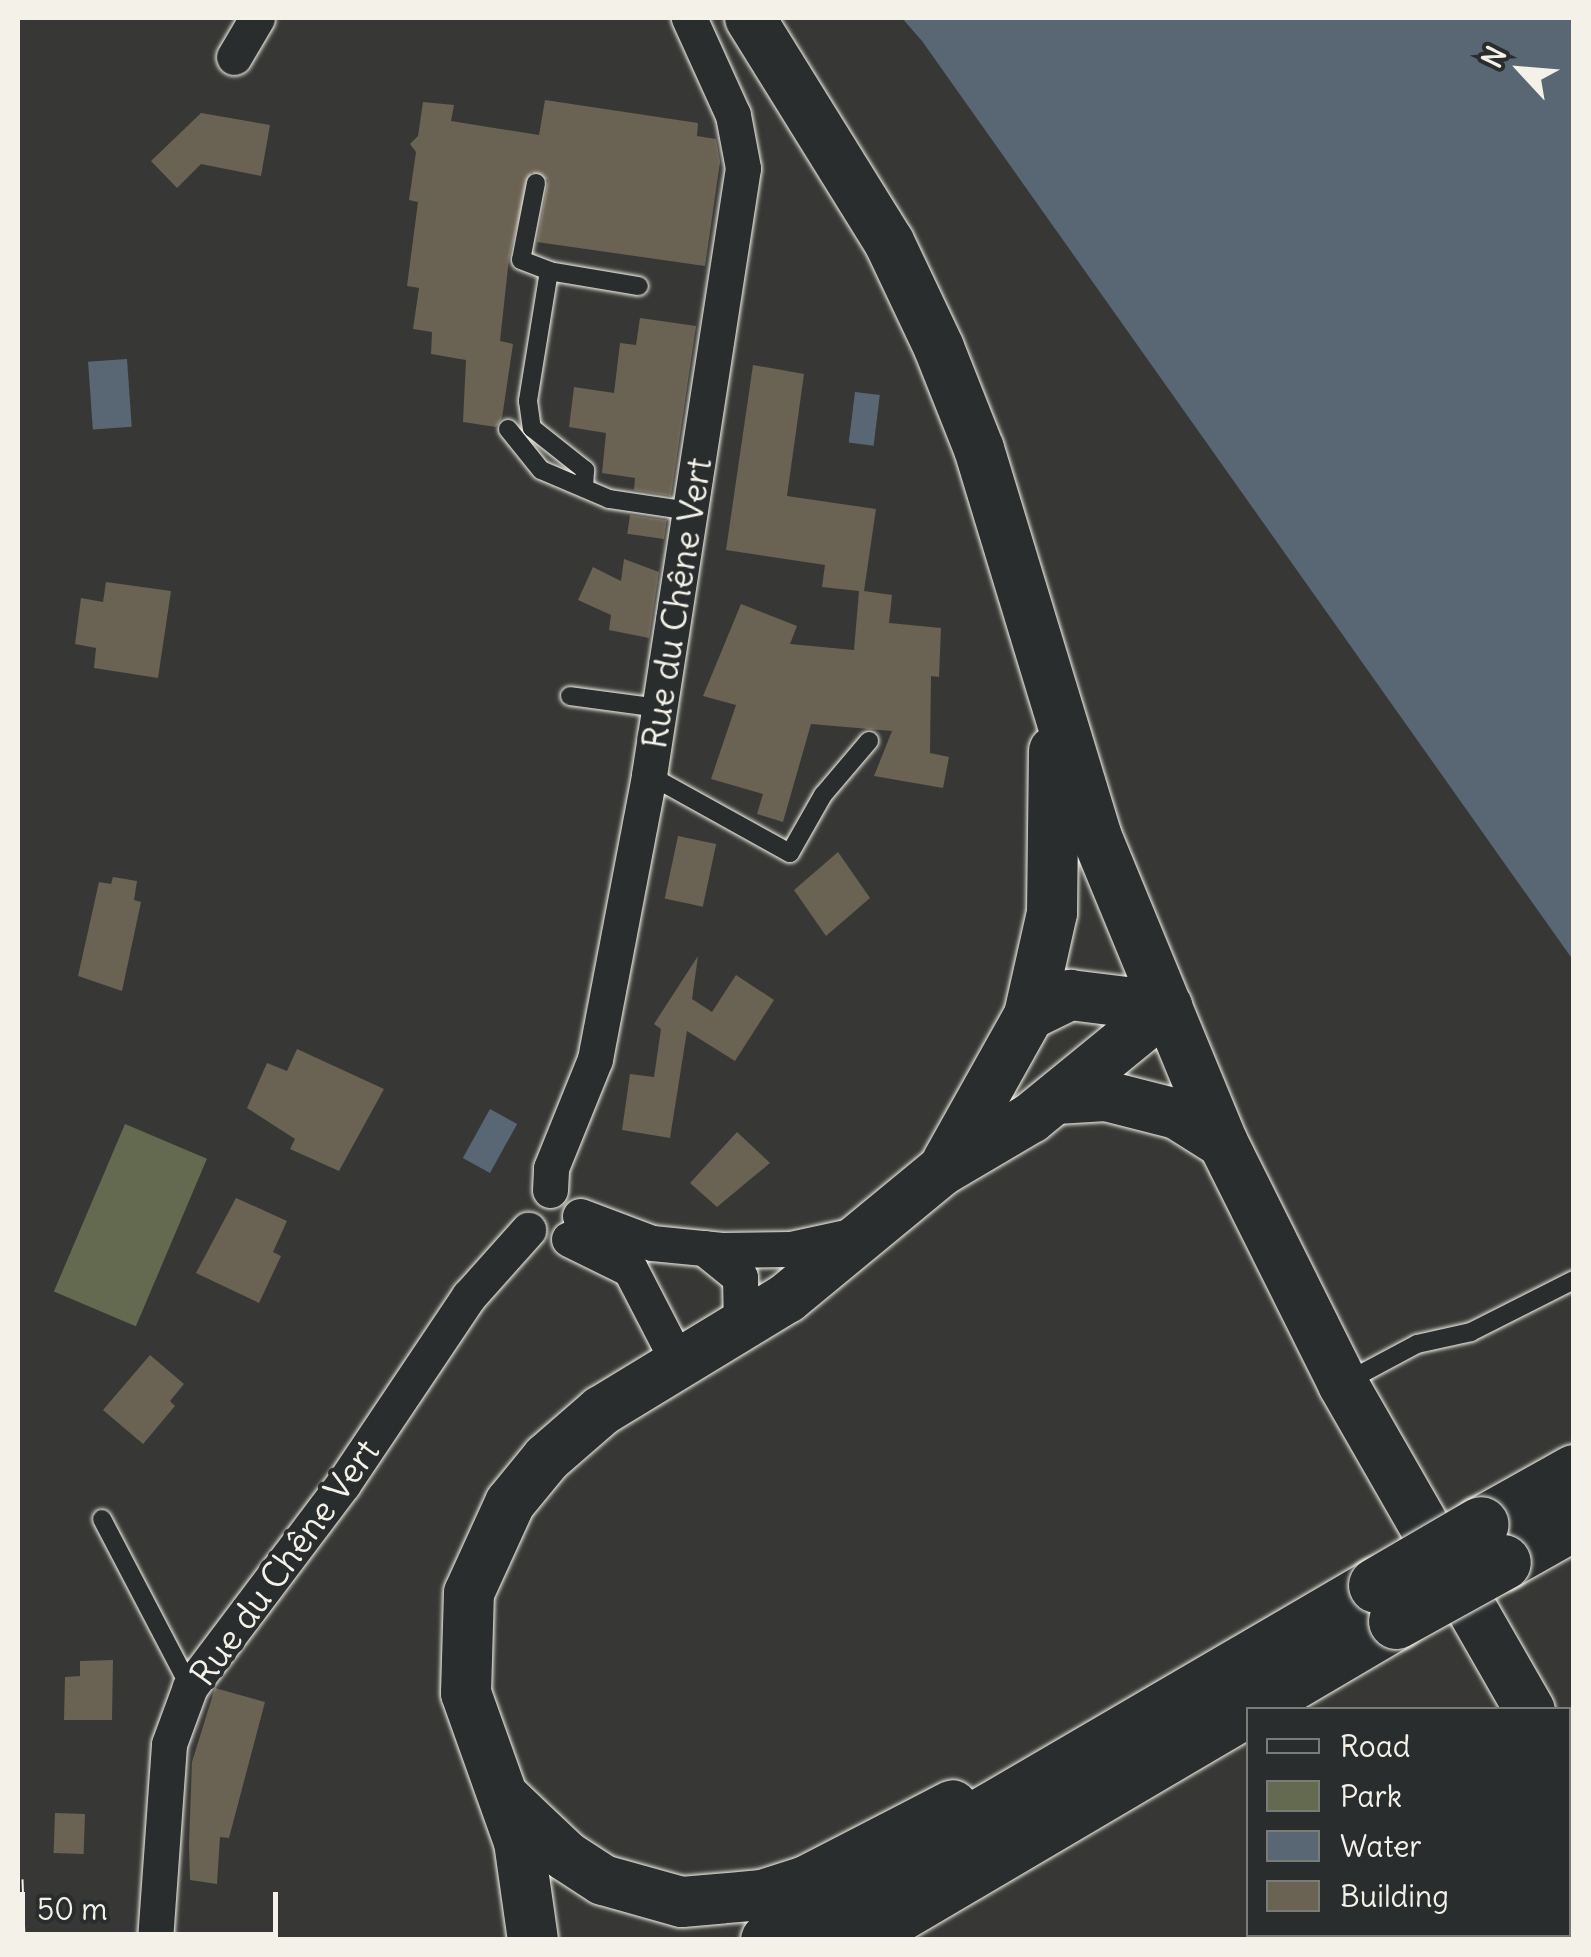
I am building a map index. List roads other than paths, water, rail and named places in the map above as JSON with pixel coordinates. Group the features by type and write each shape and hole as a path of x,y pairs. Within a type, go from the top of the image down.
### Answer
{"main road":[{"path":"750,18 889,242 939,348 979,449 1096,835 1223,1143 1343,1384 1494,1655 1528,1707"},
{"path":"941,1171 1029,1015 1052,913 1052,696"},
{"path":"1029,1015 1070,996 1167,1007"},
{"path":"534,1940 534,1914 507,1800 466,1693 469,1593 488,1543 547,1458 601,1412 741,1326 875,1230 941,1171 1056,1099 1167,1007"},
{"path":"1056,1099 1124,1100 1177,1114 1223,1143"},
{"path":"768,1940 1171,1725 1492,1543 1574,1472"},
{"path":"1492,1543 1574,1522"},
{"path":"1494,1655 1513,1707"},
{"path":"507,1800 566,1856 634,1893 682,1902 762,1896 806,1881 1171,1725"},
{"path":"854,1940 1171,1725"},
{"path":"894,1940 1171,1725"}],"street":[{"path":"234,58 257,18"},
{"name":"Rue du Chêne Vert","path":"550,1190 551,1168 596,1060 649,775 744,168 733,115 688,18"},
{"path":"679,1364 630,1269 574,1227 567,1194 550,1190 528,1203 528,1230 551,1244 574,1227 652,1243 790,1250 875,1230"},
{"name":"Rue du Chêne Vert","path":"155,1940 170,1744 190,1687 343,1484 469,1296 528,1230"},
{"path":"704,1248 740,1277 741,1326"}],"lane":[{"path":"536,183 521,260 549,272 639,286"},
{"path":"549,272 528,401 532,428 584,470 584,488"},
{"path":"508,429 541,470 609,500 690,510"},
{"path":"570,696 659,708"},
{"path":"649,775 790,854 824,795 869,741"},
{"path":"1343,1384 1418,1344 1471,1332 1574,1280"},
{"path":"102,1518 190,1687"}],"water":[{"path":"902,18 1573,18 1573,960 922,41"},
{"path":"127,359 132,427 93,430 88,362"},
{"path":"855,392 880,395 874,446 849,443"},
{"path":"490,1109 517,1124 490,1173 463,1158"}],"railway":[{"path":"18,1879 20,1940"}]}
